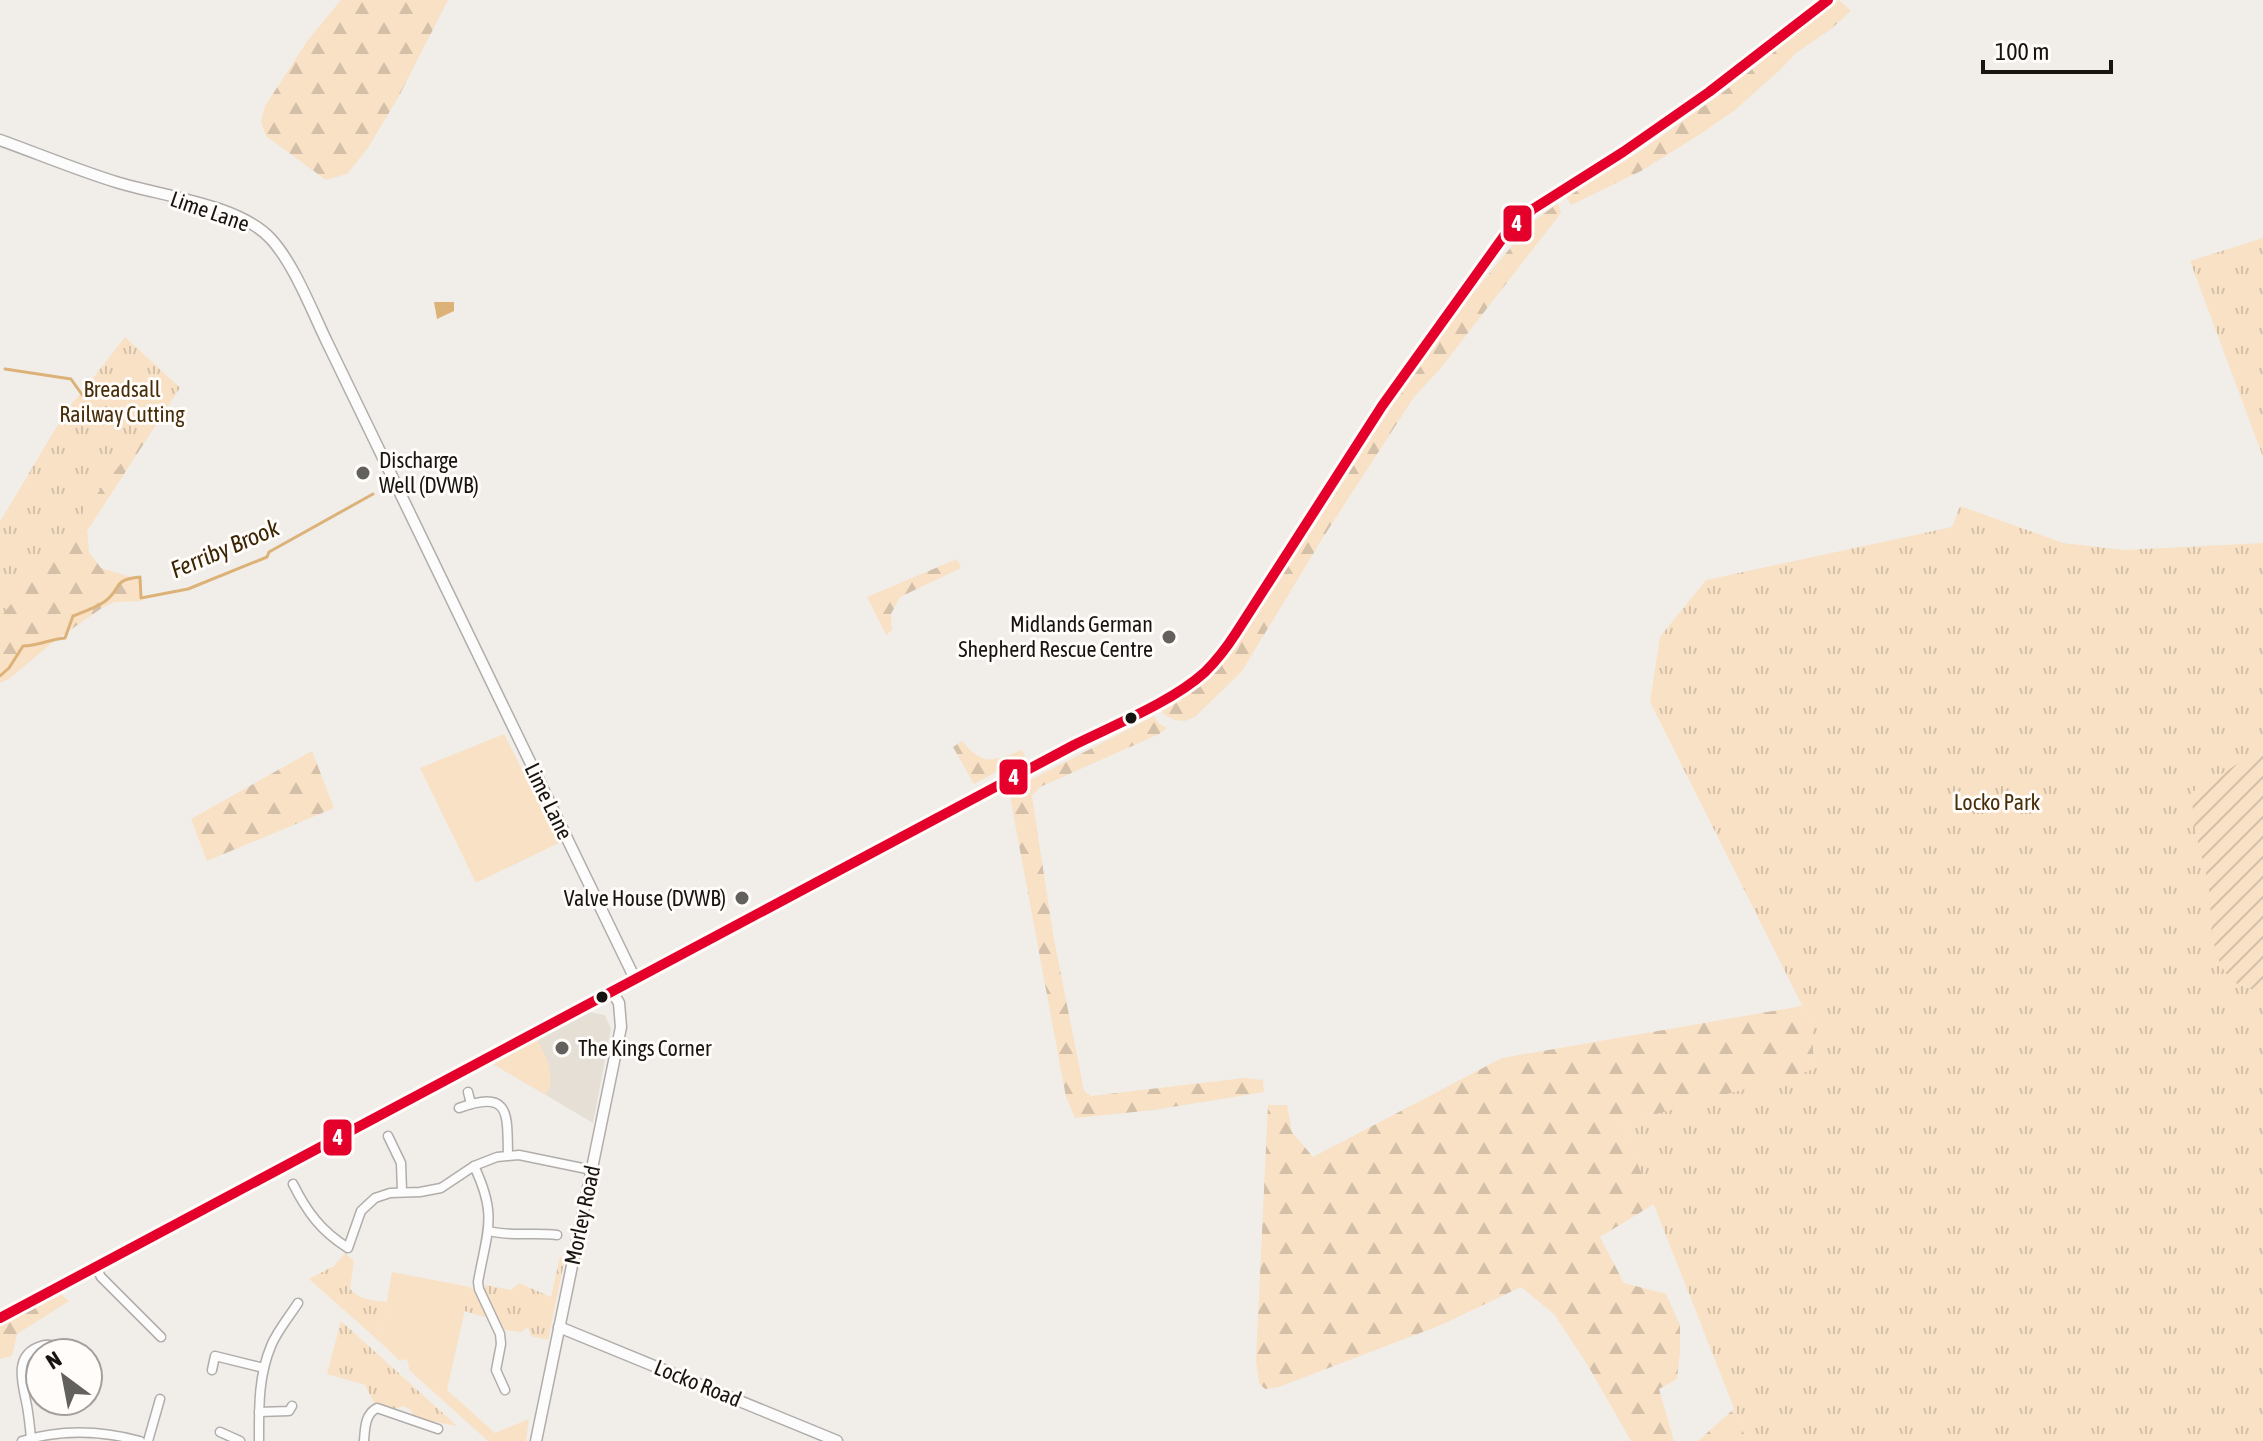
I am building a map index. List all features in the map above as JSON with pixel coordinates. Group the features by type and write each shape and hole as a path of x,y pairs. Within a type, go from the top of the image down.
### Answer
{"street":[{"path":"0,1318 1154,705 1202,674 1236,633 1382,406 1504,236 1533,209 1709,92 1828,0"},
{"name":"Lime Lane","path":"0,140 115,182 243,219 272,239 315,318 635,979"},
{"name":"Morley Road","path":"536,1441 621,1027 619,1003 612,991"},
{"path":"468,1092 471,1104"},
{"path":"459,1108 492,1102 503,1108 508,1119 508,1155"},
{"path":"388,1136 401,1163 402,1191"},
{"path":"384,1155 394,1149"},
{"path":"293,1184 297,1202 328,1234 348,1248 356,1222 367,1205 382,1195 441,1188 474,1166 508,1155 592,1170"},
{"path":"474,1166 489,1203 489,1231 478,1282 500,1334 497,1375 505,1390"},
{"path":"489,1231 513,1236 538,1233 557,1235"},
{"path":"96,1267 101,1277 161,1337"},
{"path":"259,1441 260,1386 264,1368 271,1345 298,1303"},
{"name":"Locko Road","path":"559,1327 837,1441"},
{"path":"212,1370 215,1356 264,1368"},
{"path":"24,1361 24,1393"},
{"path":"487,1378 497,1375"},
{"path":"148,1441 160,1399"},
{"path":"259,1412 289,1411 292,1406"},
{"path":"364,1441 366,1420 377,1408 438,1429"},
{"path":"27,1417 27,1440 80,1431 140,1441"},
{"path":"220,1432 240,1441"}],"shaded area":[{"path":"434,302 454,302 454,311 437,319"},
{"path":"590,1012 605,1015 611,1029 593,1123 493,1064"}],"green space":[{"path":"341,0 448,0 399,96 368,148 347,174 326,180 266,136 261,122 265,106 308,40"},
{"path":"1839,0 1851,11 1796,53 1735,110 1643,170 1571,205 1566,197 1642,150 1722,93"},
{"path":"1558,203 1561,213 1440,369 1414,397 1242,671 1196,716 1185,721 1165,715 1162,711 1196,688 1225,659 1447,325 1529,225"},
{"path":"2263,238 2263,457 2190,261"},
{"name":"Breadsall Railway Cutting","path":"125,337 180,388 0,618 0,522 65,414"},
{"name":"Breadsall Railway Cutting","path":"126,338 180,388 87,531 89,552 101,568 141,580 142,601 115,602 102,608 0,683 0,522 66,411"},
{"name":"Locko Park","path":"1960,506 2063,543 2124,550 2263,543 2263,1441 1747,1441 1622,1124 1815,1069 1811,1023 1650,702 1660,637 1706,580 1952,527"},
{"path":"957,559 959,569 900,597 891,614 892,630 886,635 867,597"},
{"path":"1154,716 1158,723 1167,728 1159,734 1040,787 1032,796 1053,934 1084,1091 1091,1096 1244,1078 1263,1080 1264,1092 1154,1110 1075,1118 1066,1097 1009,791"},
{"path":"504,734 559,843 476,883 420,768"},
{"path":"962,741 983,758 996,759 1022,750 1025,756 974,784 953,747"},
{"path":"312,751 334,808 207,861 191,819"},
{"path":"2263,755 2263,991 2233,981 2218,958 2208,882 2194,824 2192,792 2244,760"},
{"path":"1802,1006 1811,1023 1815,1070 1622,1124 1654,1204 1600,1237 1624,1283 1666,1294 1680,1325 1677,1379 1659,1389 1674,1441 1631,1441 1554,1314 1521,1287 1441,1325 1279,1387 1265,1389 1259,1383 1256,1360 1268,1105 1287,1105 1292,1132 1313,1157 1502,1058"},
{"path":"537,1040 551,1074 546,1095 493,1064"},
{"path":"345,1253 354,1261 350,1289 362,1297 387,1302 380,1342 309,1279 334,1266"},
{"path":"560,1257 565,1258 548,1340 531,1336 526,1328 521,1332 504,1330 484,1289 486,1285 511,1290 519,1283 551,1297"},
{"path":"392,1272 470,1287 447,1390 495,1433 529,1419 526,1441 488,1441 409,1370 408,1361 400,1361 380,1342"},
{"path":"470,1287 475,1291 488,1318 464,1311"},
{"path":"58,1292 69,1301 17,1334 12,1356 0,1359 0,1324"},
{"path":"341,1321 457,1426 414,1418 411,1410 403,1406 395,1409 375,1405 365,1385 327,1374"},
{"path":"1734,1409 1747,1441 1698,1441"}],"waterway":[{"path":"5,369 71,379 83,396"},
{"name":"Ferriby Brook","path":"0,676 23,646 65,638 73,616 104,602 124,580 140,577 141,598 188,589 267,557 269,552 373,494"}],"transit line":[{"name":"4","path":"0,1318 1074,745 1160,703 1192,683 1229,643 1382,406 1504,236 1533,209 1709,92 1828,0"}],"place":[{"name":"Discharge Well (DVWB)","path":"363,473"},
{"name":"Midlands German Shepherd Rescue Centre","path":"1169,637"},
{"name":"Valve House (DVWB)","path":"742,898"},
{"name":"The Kings Corner","path":"562,1048"}]}
